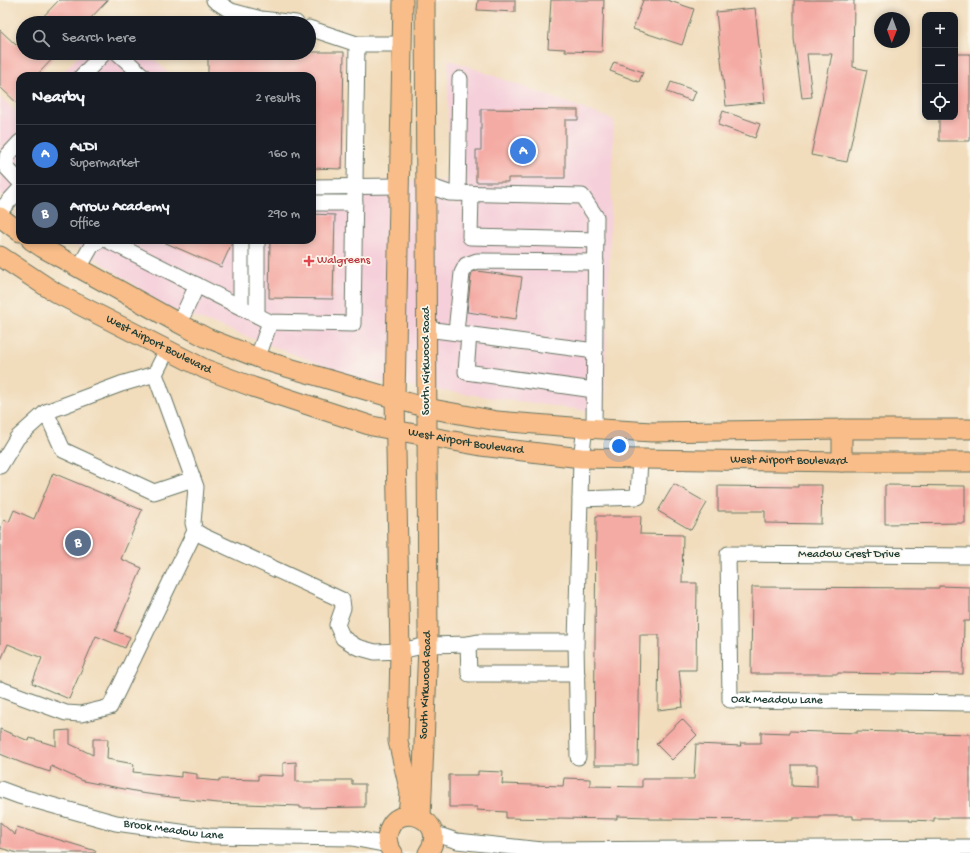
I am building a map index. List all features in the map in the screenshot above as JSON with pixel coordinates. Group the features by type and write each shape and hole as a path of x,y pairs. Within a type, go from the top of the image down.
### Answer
{"main road":[{"path":"404,0 396,399 400,651 398,741 415,816"},
{"name":"South Kirkwood Road","path":"415,816 428,645 425,0"},
{"path":"403,44 425,44"},
{"path":"400,186 426,186"},
{"path":"0,218 16,229"},
{"name":"West Airport Boulevard","path":"37,244 179,324 207,338 258,358 427,408 497,421 652,432 842,429 970,429"},
{"name":"West Airport Boulevard","path":"0,256 56,293 205,369 372,426 481,446 581,458 842,462 970,462"},
{"path":"167,350 179,324"},
{"path":"842,429 842,462"},
{"path":"390,843 395,820 402,816 415,816 427,822 431,845"}],"street":[{"path":"214,0 231,11 250,16"},
{"path":"316,30 357,44 403,44"},
{"path":"115,244 264,319 353,324 357,44"},
{"path":"86,72 97,60"},
{"path":"126,60 139,72"},
{"path":"460,79 465,193 470,237 596,240"},
{"path":"16,146 7,156 6,168 16,178"},
{"path":"316,187 400,186"},
{"path":"426,186 449,193 582,196 596,217 594,390 590,428 581,458 576,642 578,757"},
{"path":"0,211 16,193"},
{"path":"316,203 355,203"},
{"path":"79,268 94,244"},
{"path":"241,244 241,307"},
{"path":"258,244 264,319 258,358"},
{"path":"594,390 466,372 462,333 462,273 466,265 477,261 596,262"},
{"path":"179,324 197,285"},
{"path":"427,329 595,350"},
{"path":"0,689 66,713 81,714 110,707 195,531 193,524 196,487 155,374 167,350"},
{"path":"0,466 17,438 46,412 122,384 155,374"},
{"path":"46,412 63,450 154,492 193,479"},
{"path":"580,498 638,497 640,459"},
{"path":"195,531 342,600 343,608 337,625 343,638 357,647 375,652 400,651 428,645 468,644 478,642 576,642"},
{"name":"Meadow Crest Drive","path":"728,554 970,556"},
{"name":"Oak Meadow Lane","path":"728,554 730,700 970,703"},
{"path":"468,644 469,674 577,674"},
{"name":"Brook Meadow Lane","path":"0,789 18,796 116,824 209,836 352,838 390,843"},
{"path":"431,845 457,841 542,850 970,847"}],"shaded area":[{"path":"448,59 614,120 604,413 364,380 167,307 74,244 316,244 316,180 448,181"},
{"path":"75,60 156,60 167,72 63,72"},
{"path":"0,97 16,111 16,205 0,194"}],"building":[{"path":"59,0 108,0 93,16 44,16"},
{"path":"478,0 515,0 515,12 477,10"},
{"path":"551,0 604,0 602,52 565,51 565,49 548,48"},
{"path":"643,0 667,0 694,9 682,45 633,29"},
{"path":"794,0 854,0 853,67 867,70 847,162 811,155 832,54 807,54 812,97 802,98 794,39"},
{"path":"755,8 765,102 726,106 716,12"},
{"path":"0,30 16,45 16,60 51,60 40,72 16,72 16,102 0,87"},
{"path":"316,52 344,52 342,169 316,168 316,72 208,72 208,60 316,60"},
{"path":"958,54 970,54 970,141 939,141 939,120 958,120"},
{"path":"614,62 643,72 639,82 610,71"},
{"path":"671,82 696,91 692,101 667,92"},
{"path":"481,109 578,110 578,120 565,120 565,178 508,178 508,182 476,182 476,150 481,150"},
{"path":"723,111 760,124 755,138 718,125"},
{"name":"Walgreens","path":"316,214 335,215 333,299 269,298 270,244 316,244"},
{"path":"168,244 232,244 221,267"},
{"path":"477,271 522,277 516,319 467,312 471,276 472,272"},
{"path":"53,473 142,510 121,559 142,568 115,631 130,637 125,648 96,636 69,699 32,683 42,658 8,644 0,662 0,528 4,520 9,522 14,510 34,519"},
{"path":"674,484 707,503 691,530 658,511"},
{"path":"798,485 822,485 821,524 765,523 765,511 718,511 718,486 798,487"},
{"path":"885,485 965,486 965,523 885,524"},
{"path":"596,516 641,516 640,534 683,535 682,583 697,583 696,670 679,670 683,707 658,710 659,635 640,635 638,765 594,765"},
{"path":"939,586 970,587 970,621 964,621 963,674 751,674 752,587 939,588"},
{"path":"682,719 697,735 672,760 656,744"},
{"path":"0,729 29,741 30,738 56,746 56,731 70,730 70,744 93,755 93,739 108,739 107,759 134,764 133,772 181,777 181,772 197,774 197,779 219,781 219,779 258,780 258,775 283,776 283,763 296,762 296,782 336,782 336,780 352,780 352,784 365,784 365,807 300,808 300,806 218,803 140,793 83,781 51,766 50,772 0,754"},
{"path":"790,731 857,733 857,731 970,734 970,818 934,818 934,821 909,820 910,819 853,819 853,816 820,816 820,818 793,818 793,820 648,819 648,817 617,816 617,819 506,818 506,812 477,810 477,807 449,807 449,775 478,775 478,771 503,772 502,784 563,786 564,778 590,779 590,786 642,787 642,779 694,779 696,744 741,746 740,743 761,743 761,732 790,733","holes":["792,765 817,765 817,787 792,786"]},
{"path":"0,822 15,835 17,827 96,851 95,853 17,853 0,848"}],"place":[{"name":"ALDI","path":"523,151"},
{"name":"Walgreens","path":"309,261"},
{"name":"Arrow Academy","path":"78,543"}]}
